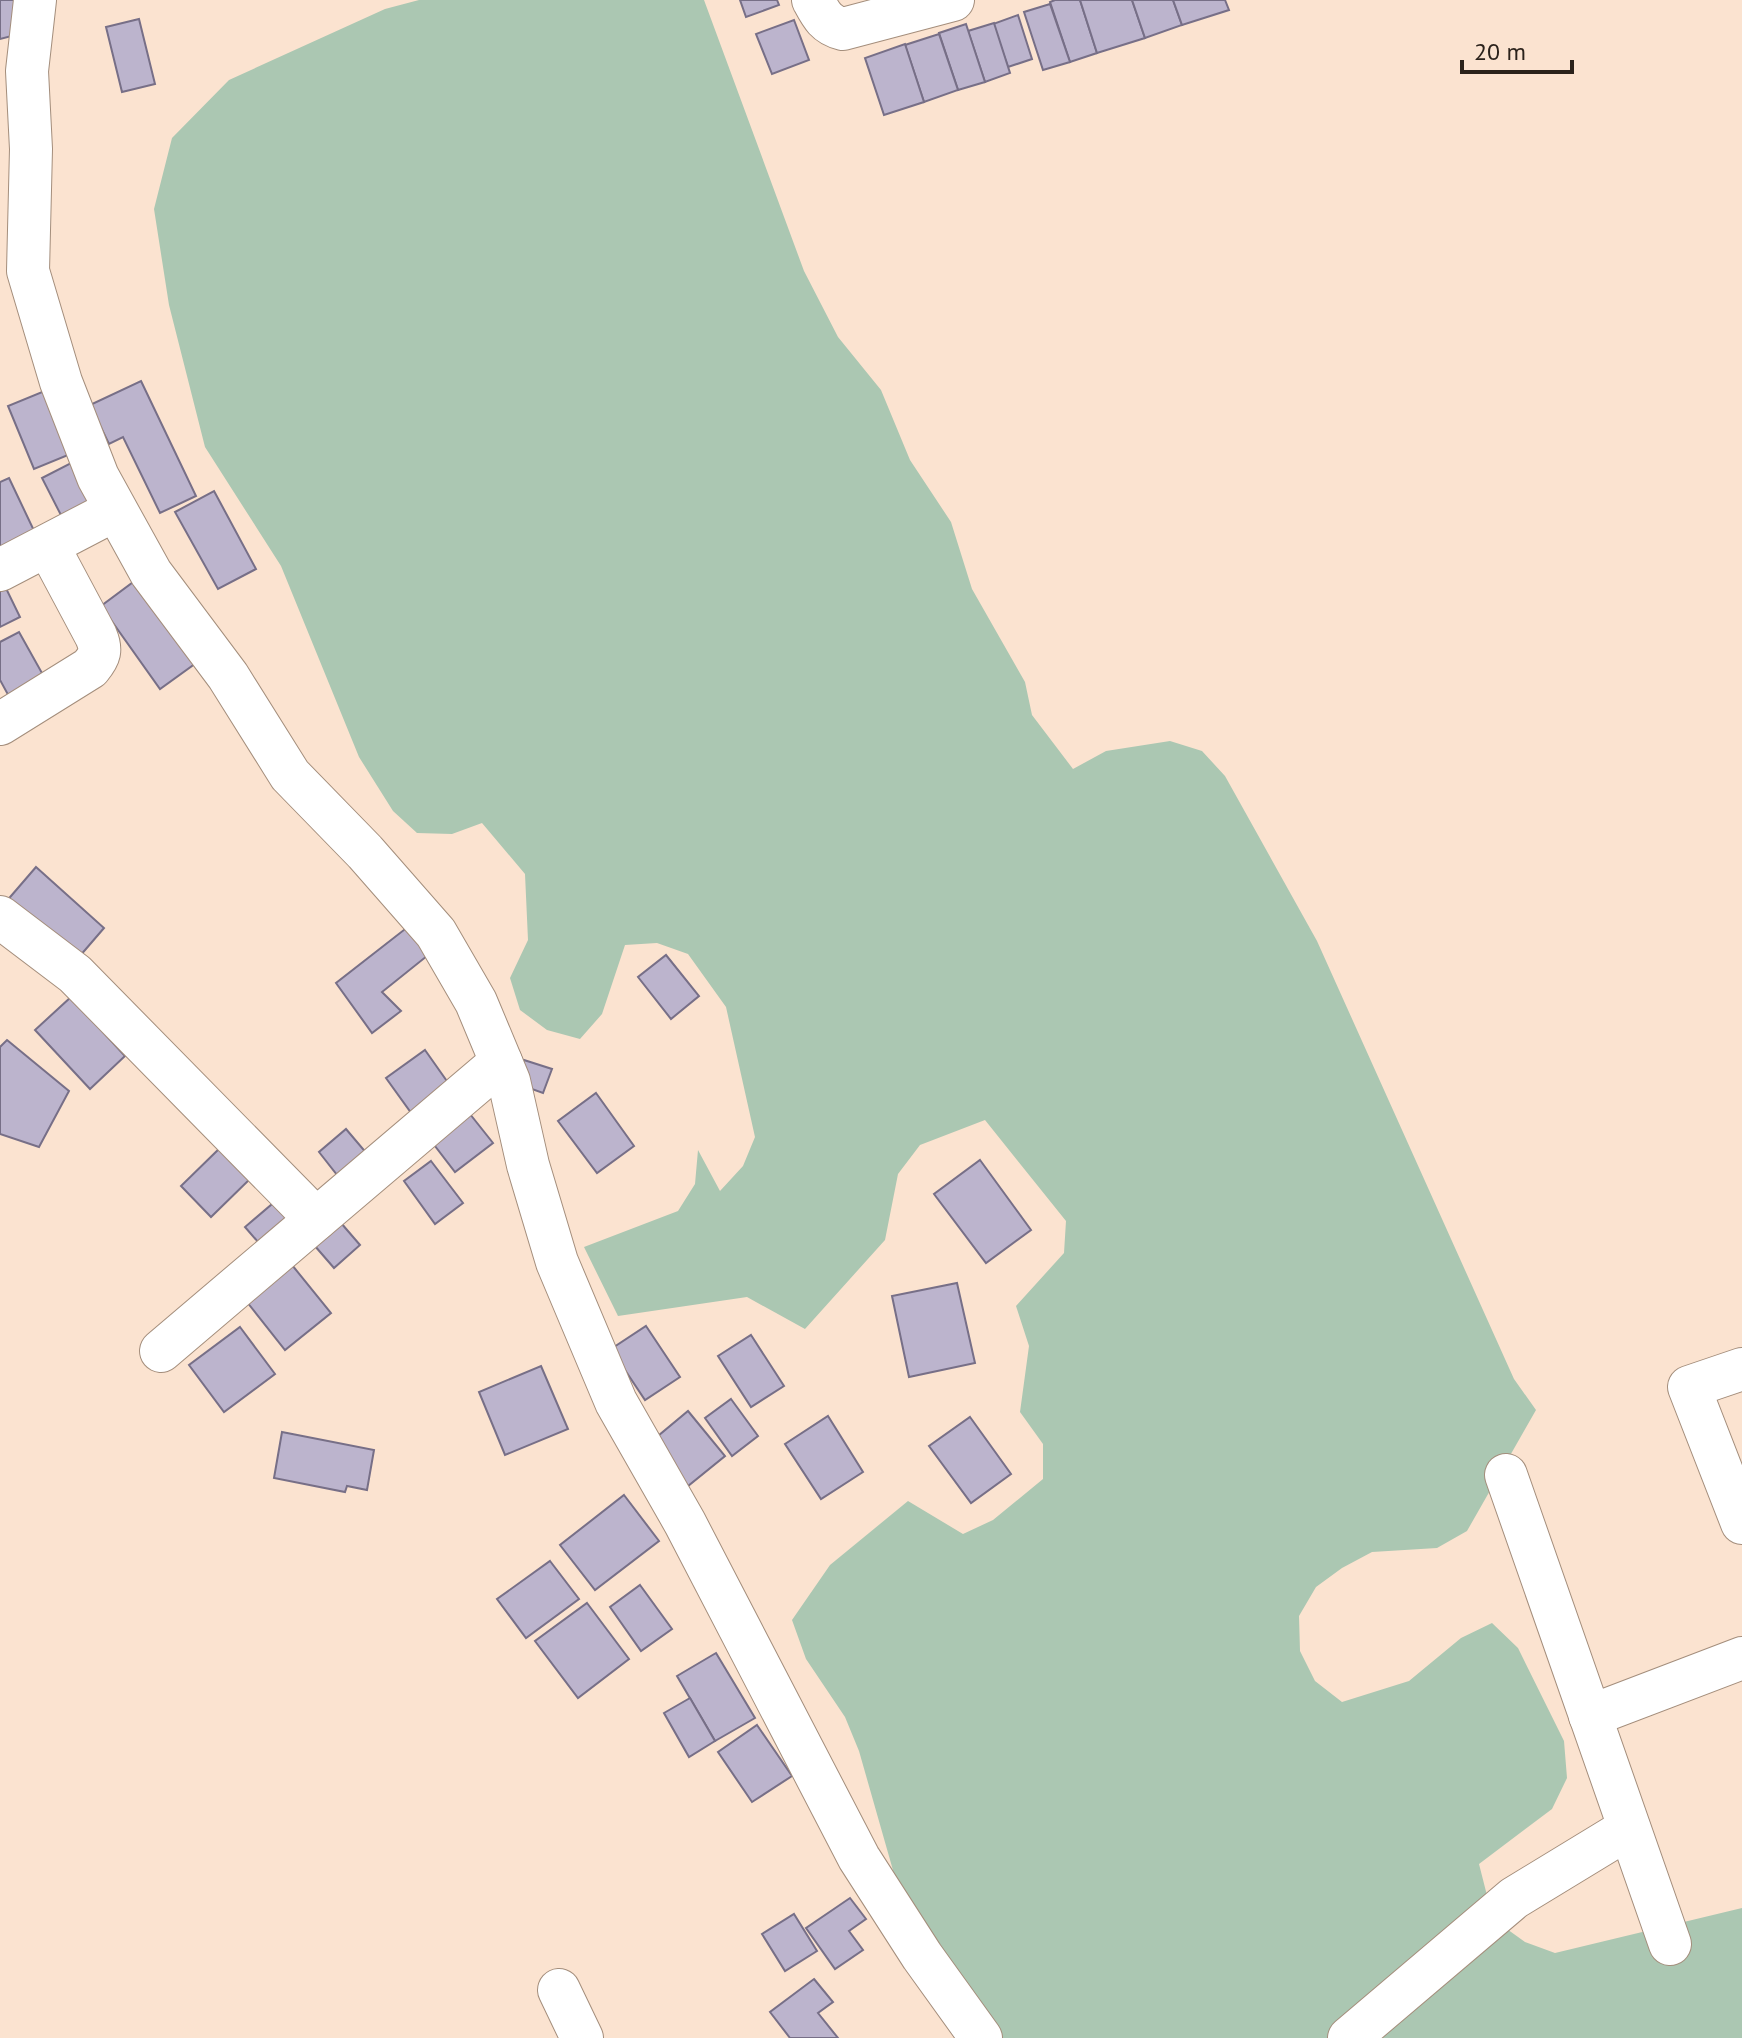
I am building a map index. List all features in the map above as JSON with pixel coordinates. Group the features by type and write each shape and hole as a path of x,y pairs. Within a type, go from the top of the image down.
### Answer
{"street":[{"path":"35,0 27,71 31,149 28,271 61,382 98,477 151,573 228,676 290,775 365,852 436,933 476,1002 509,1081 528,1165 557,1262 616,1402 685,1523 859,1858 922,1956 981,2038"},
{"path":"813,0 823,19 833,27 843,29 953,0"},
{"path":"0,570 115,510"},
{"path":"0,724 90,668 101,648 48,546"},
{"path":"0,917 75,974 316,1219"},
{"path":"161,1351 501,1062"},
{"path":"1742,1369 1689,1387 1742,1523"},
{"path":"1506,1475 1670,1944"},
{"path":"1590,1716 1742,1658"},
{"path":"1349,2038 1514,1898 1629,1828"},
{"path":"559,1990 582,2038"}],"green space":[{"path":"419,0 704,0 804,271 838,337 881,390 910,460 951,522 972,589 1025,682 1032,715 1073,769 1106,751 1170,741 1202,751 1225,776 1317,941 1514,1379 1536,1410 1467,1531 1437,1548 1372,1552 1342,1568 1316,1587 1299,1616 1300,1651 1315,1681 1342,1702 1409,1681 1461,1638 1492,1623 1518,1648 1564,1741 1567,1778 1552,1809 1479,1864 1493,1919 1525,1942 1555,1953 1742,1908 1742,2038 957,2038 924,1979 859,1751 845,1717 806,1659 792,1620 830,1565 908,1501 963,1534 993,1520 1043,1479 1043,1444 1020,1412 1029,1346 1016,1306 1064,1253 1066,1221 985,1120 920,1145 898,1174 885,1240 805,1329 747,1297 618,1316 584,1247 678,1211 695,1184 698,1150 720,1191 743,1166 755,1137 726,1007 688,954 657,943 625,945 602,1014 580,1039 547,1030 520,1010 510,978 528,940 525,874 482,823 452,834 417,833 393,811 359,757 281,566 205,447 169,305 154,209 172,138 229,80 385,9"}],"building":[{"path":"0,0 18,0 27,32 0,39"},
{"path":"740,0 777,0 779,5 746,17"},
{"path":"1080,0 1097,53 1070,62 1050,2"},
{"path":"1080,0 1132,0 1145,38 1097,53"},
{"path":"1132,0 1173,0 1182,25 1145,38"},
{"path":"1173,0 1225,0 1229,10 1182,25"},
{"path":"1050,4 1070,62 1043,70 1024,12"},
{"path":"1018,15 1032,59 1008,67 993,24"},
{"path":"139,19 155,84 122,92 106,27"},
{"path":"794,20 809,60 772,74 756,34"},
{"path":"994,23 1010,73 985,82 968,31"},
{"path":"966,24 985,82 958,90 939,33"},
{"path":"939,34 958,90 924,102 905,45"},
{"path":"905,44 924,102 884,115 865,58"},
{"path":"141,381 196,496 160,513 123,437 109,444 90,405"},
{"path":"47,390 73,453 34,469 8,406"},
{"path":"73,462 95,505 64,521 42,478"},
{"path":"9,478 37,537 0,553 0,482"},
{"path":"214,491 256,569 218,589 175,512"},
{"path":"144,574 203,658 160,689 101,606"},
{"path":"0,576 20,617 0,627"},
{"path":"19,632 47,682 12,702 0,680 0,642"},
{"path":"36,867 104,928 73,964 5,903"},
{"path":"409,926 432,952 382,992 401,1011 372,1033 336,983"},
{"path":"666,955 699,996 671,1019 638,977"},
{"path":"71,997 125,1056 90,1089 35,1030"},
{"path":"7,1040 69,1091 39,1147 0,1134 0,1047"},
{"path":"425,1050 456,1094 417,1121 386,1078"},
{"path":"524,1060 552,1069 543,1093 515,1083"},
{"path":"596,1093 634,1146 597,1173 558,1121"},
{"path":"462,1104 493,1143 455,1172 425,1133"},
{"path":"346,1129 374,1162 345,1185 319,1152"},
{"path":"223,1145 253,1176 211,1217 181,1186"},
{"path":"980,1160 1031,1230 986,1263 934,1194"},
{"path":"431,1161 463,1203 435,1224 404,1181"},
{"path":"278,1199 298,1222 265,1250 245,1227"},
{"path":"335,1216 360,1245 334,1268 308,1238"},
{"path":"292,1265 331,1313 285,1350 247,1302"},
{"path":"957,1283 975,1363 909,1377 892,1296"},
{"path":"646,1326 680,1377 645,1400 611,1349"},
{"path":"240,1327 275,1374 224,1412 189,1365"},
{"path":"751,1335 784,1386 751,1407 718,1356"},
{"path":"541,1366 568,1429 505,1455 479,1392"},
{"path":"731,1399 758,1436 732,1456 705,1418"},
{"path":"688,1411 725,1456 688,1486 652,1441"},
{"path":"828,1416 863,1472 821,1499 785,1444"},
{"path":"970,1417 1011,1474 971,1503 929,1446"},
{"path":"282,1432 374,1450 367,1490 347,1486 345,1492 274,1478"},
{"path":"624,1495 659,1541 595,1590 560,1545"},
{"path":"550,1561 579,1599 526,1638 497,1599"},
{"path":"640,1585 672,1629 641,1651 610,1607"},
{"path":"587,1603 629,1659 578,1698 535,1641"},
{"path":"716,1653 755,1718 715,1741 677,1676"},
{"path":"690,1698 715,1741 689,1757 664,1713"},
{"path":"757,1725 792,1776 752,1802 718,1752"},
{"path":"850,1898 866,1919 849,1931 863,1950 835,1969 806,1928"},
{"path":"794,1914 817,1951 785,1971 762,1934"},
{"path":"814,1979 833,2002 818,2013 838,2038 790,2038 770,2012"}]}
